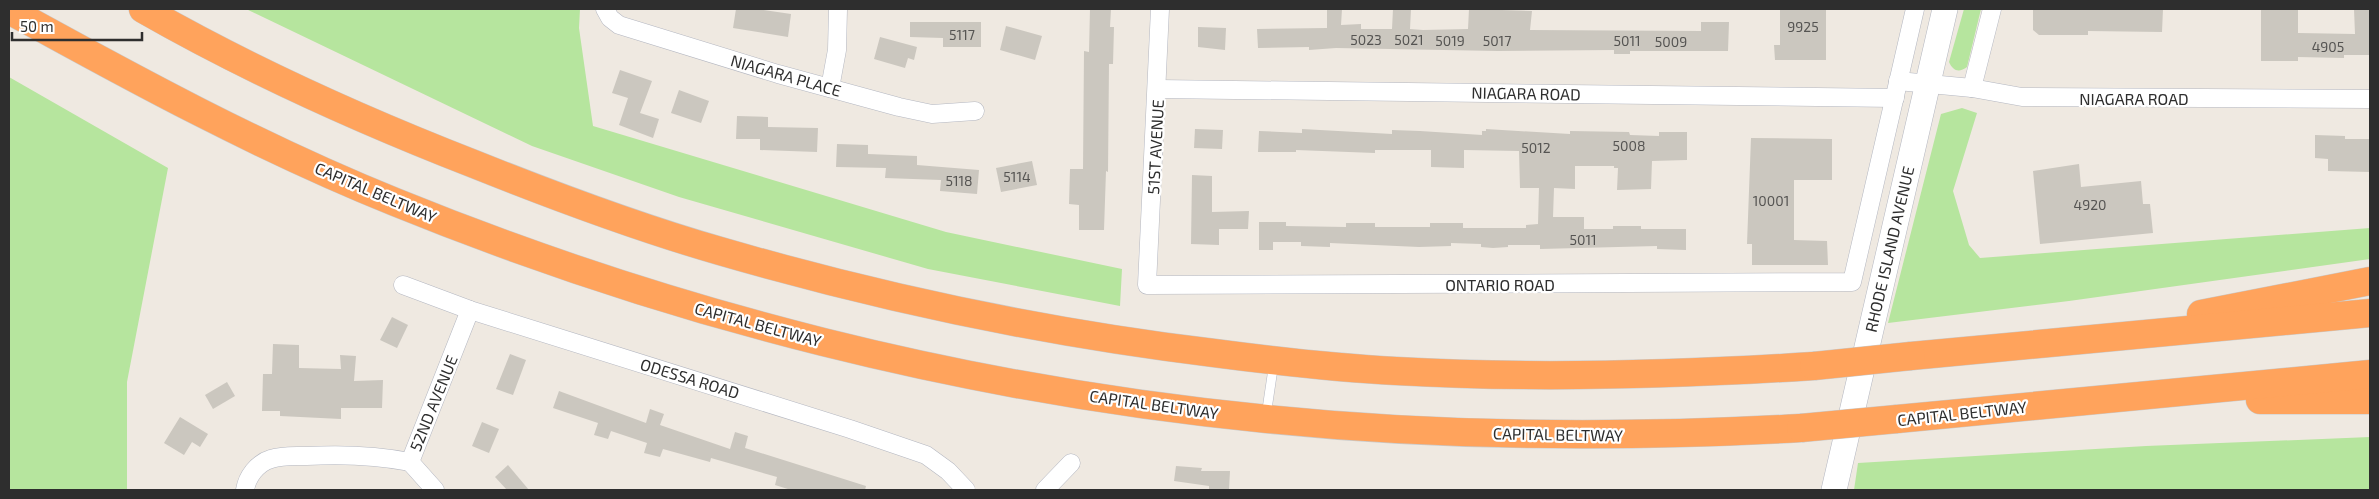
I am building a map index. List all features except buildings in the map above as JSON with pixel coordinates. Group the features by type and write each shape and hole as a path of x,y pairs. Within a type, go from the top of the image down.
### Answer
{"highway":[{"path":"143,9 178,29 298,88 414,141 563,200 718,251 866,290 1001,320 1150,345 1274,360 1394,371 1512,375 1712,372 1814,366 2370,313"},
{"name":"CAPITAL BELTWAY","path":"9,10 149,88 272,147 393,201 544,259 699,309 850,349 988,378 1142,404 1266,419 1392,429 1509,434 1623,435 1801,428 2370,374"},
{"path":"2067,342 2370,281"},
{"path":"2099,400 2370,400"}],"street":[{"path":"830,88 837,50 838,9"},
{"name":"51ST AVENUE","path":"1147,285 1158,89 1160,9"},
{"name":"RHODE ISLAND AVENUE","path":"1852,282 1915,9"},
{"name":"RHODE ISLAND AVENUE","path":"1834,490 1916,127 1928,85 1945,9"},
{"path":"1972,88 1992,9"},
{"name":"NIAGARA PLACE","path":"605,10 610,18 619,25 830,88 932,114 975,111"},
{"name":"NIAGARA ROAD","path":"1158,89 1897,90 1928,85 1972,88 2022,98 2370,99"},
{"name":"ONTARIO ROAD","path":"1147,285 1852,282"},
{"name":"ODESSA ROAD","path":"403,284 470,310 850,429 926,455 948,471 966,490"},
{"name":"52ND AVENUE","path":"435,490 410,462 470,310"},
{"path":"245,490 252,474 261,464 270,459 281,457 345,454 380,456 410,462"},
{"path":"1045,490 1071,463"}],"lane":[{"path":"1266,419 1274,360"}],"green space":[{"path":"246,9 580,9 579,28 593,126 946,232 1122,269 1120,306 928,269 679,197 532,146"},
{"path":"1964,9 1981,9 1967,67 1959,70 1954,69 1949,62"},
{"path":"9,77 168,168 127,382 127,490 9,490"},
{"path":"1962,108 1977,113 1953,191 1969,245 1980,258 2370,228 2370,259 2069,301 1888,323 1941,114"},
{"path":"2370,437 2370,490 1854,490 1858,463 2146,446"}]}
